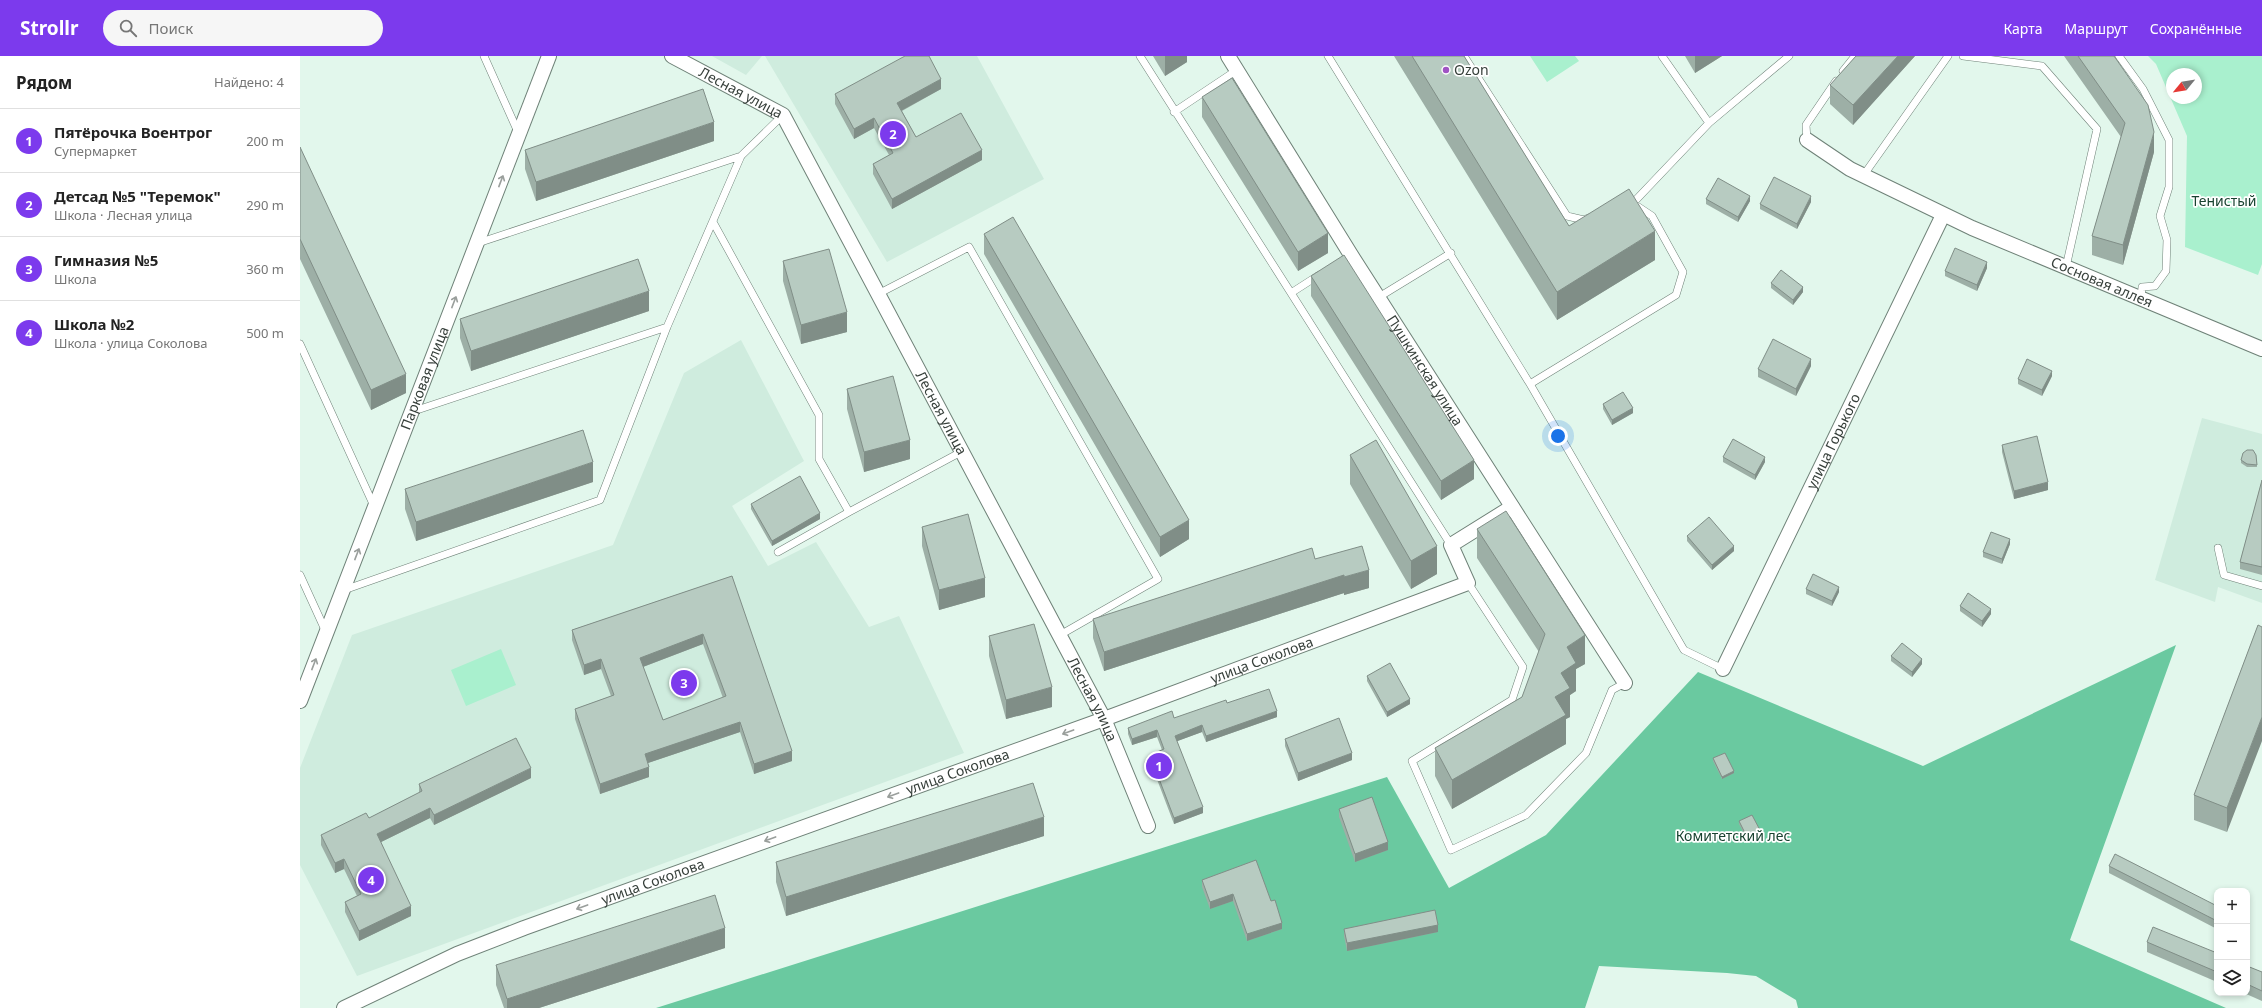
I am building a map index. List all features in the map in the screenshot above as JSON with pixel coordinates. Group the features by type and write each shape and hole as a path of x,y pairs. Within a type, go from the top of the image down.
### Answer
{"street":[{"name":"Парковая улица","path":"300,701 549,56"},
{"name":"Лесная улица","path":"672,56 783,115 1104,719 1148,826"},
{"name":"Пушкинская улица","path":"1228,56 1348,257 1379,297 1625,683"},
{"name":"Сосновая аллея","path":"1807,140 1820,151 1863,176 1943,215 2262,349"},
{"name":"улица Горького","path":"1723,669 1943,215"},
{"path":"1468,582 1451,545 1512,506"},
{"name":"улица Соколова","path":"344,1008 457,954 524,928 1104,719 1468,582"}],"lane":[{"path":"484,56 519,134"},
{"path":"1140,56 1174,112 1291,292 1451,545"},
{"path":"1328,56 1451,253 1530,384 1684,650 1723,669"},
{"path":"1464,56 1566,216 1584,220 1598,213"},
{"path":"1662,56 1709,123"},
{"path":"1633,203 1709,123 1789,56"},
{"path":"1807,140 1806,126 1825,94 1855,56"},
{"path":"1863,176 1948,56"},
{"path":"1963,56 2042,66 2097,129 2066,267"},
{"path":"2119,56 2143,90 2169,140 2169,187 2160,216 2167,240 2166,271 2155,286 2142,287 2141,298"},
{"path":"1174,112 1237,70"},
{"path":"343,591 600,500 667,327 741,156 783,115"},
{"path":"477,243 741,156"},
{"path":"1530,384 1676,295 1683,272 1652,216 1625,198"},
{"path":"713,222 819,415 819,459 849,512"},
{"path":"878,294 969,247 1158,578 1060,635"},
{"path":"1379,297 1451,253"},
{"path":"1291,292 1328,270"},
{"path":"412,412 667,327"},
{"path":"300,344 375,507"},
{"path":"778,552 961,452"},
{"path":"2218,548 2224,576 2262,586"},
{"path":"300,575 327,632"},
{"path":"1468,582 1523,667 1512,700 1412,761 1451,850 1526,815 1586,753 1612,690 1625,683"}],"shaded area":[{"path":"712,56 762,56 746,75"},
{"path":"765,56 977,56 1044,179 887,262"},
{"path":"741,340 804,461 732,506 768,566 816,542 869,627 899,616 964,753 357,976 300,865 300,768 352,635 613,545 684,373"},
{"path":"2202,418 2262,434 2262,603 2218,587 2215,602 2155,580"}],"green space":[{"path":"1530,56 1575,56 1579,61 1547,82"},
{"name":"Тенистый","path":"2148,56 2262,56 2262,264 2258,275 2185,247 2187,136 2173,104 2202,104 2202,68 2166,68 2166,87 2156,64"},
{"name":"Комитетский лес","path":"2176,645 2070,940 2226,1008 1798,1008 1796,1000 1756,976 1599,966 1585,1008 656,1008 1387,777 1449,888 1546,835 1698,672 1923,766"},
{"path":"501,649 516,685 466,706 451,670"}],"building":[{"path":"905,56 929,56 941,79 897,103 916,137 961,113 982,150 892,199 873,164 893,153 874,118 854,129 835,94"},
{"path":"1412,56 1464,56 1569,226 1629,189 1655,231 1557,292"},
{"path":"1856,56 1898,56 1853,105 1830,85"},
{"path":"2078,56 2114,56 2148,105 2154,132 2123,245 2092,236 2125,123"},
{"path":"1232,78 1328,233 1298,252 1202,97"},
{"path":"703,89 714,122 536,182 525,150"},
{"path":"300,147 406,374 371,390 300,239"},
{"path":"1774,177 1811,196 1797,224 1760,204"},
{"path":"1718,178 1750,196 1738,217 1706,199"},
{"path":"1013,217 1189,520 1160,537 984,234"},
{"path":"1955,248 1987,262 1977,285 1945,271"},
{"path":"829,249 847,312 801,325 783,261"},
{"path":"1344,255 1474,460 1441,481 1311,276"},
{"path":"638,259 649,291 471,351 460,319"},
{"path":"1781,270 1803,287 1793,300 1771,283"},
{"path":"1773,339 1811,359 1796,389 1758,369"},
{"path":"2027,359 2052,371 2042,390 2018,379"},
{"path":"893,376 910,440 864,452 847,389"},
{"path":"1623,392 1633,408 1612,420 1603,404"},
{"path":"583,430 593,462 416,522 405,489"},
{"path":"2037,436 2048,482 2014,491 2002,445"},
{"path":"1733,439 1765,457 1755,475 1723,457"},
{"path":"1376,440 1437,546 1411,561 1350,455"},
{"path":"2247,450 2253,450 2256,455 2257,465 2247,464 2241,460 2243,453"},
{"path":"800,476 820,513 772,541 751,504"},
{"path":"2262,480 2262,567 2240,562"},
{"path":"1506,511 1585,635 1567,647 1576,663 1561,673 1570,688 1555,697 1566,715 1452,780 1435,748 1522,697 1545,634 1477,529"},
{"path":"968,514 985,578 939,590 922,527"},
{"path":"1709,517 1734,546 1712,565 1687,536"},
{"path":"1991,532 2010,539 2002,559 1983,552"},
{"path":"1362,546 1369,570 1344,577 1344,575 1104,652 1093,619 1312,548 1315,559"},
{"path":"1813,574 1839,587 1832,601 1806,589"},
{"path":"732,576 792,751 754,764 740,722 645,754 649,767 600,784 575,709 614,695 601,659 584,665 572,630","holes":["703,634 726,696 663,720 640,658"]},
{"path":"1968,593 1991,609 1982,621 1960,606"},
{"path":"1034,624 1052,687 1006,700 989,636"},
{"path":"2258,625 2262,627 2262,717 2227,808 2194,795"},
{"path":"1902,643 1922,659 1912,672 1891,656"},
{"path":"1390,663 1410,699 1387,712 1367,676"},
{"path":"1269,689 1277,711 1206,736 1202,725 1175,736 1203,807 1174,818 1150,755 1164,749 1157,730 1132,739 1128,728 1172,711 1174,718 1226,700 1227,703"},
{"path":"1339,718 1352,753 1298,773 1285,739"},
{"path":"516,738 531,768 434,815 430,808 377,834 411,906 359,931 345,902 361,894 344,859 335,863 321,835 366,813 369,818 422,791 419,784"},
{"path":"1725,753 1734,771 1722,777 1713,758"},
{"path":"1033,783 1044,817 786,897 776,862"},
{"path":"1372,797 1388,842 1355,854 1339,809"},
{"path":"1752,815 1761,832 1748,839 1739,821"},
{"path":"2115,854 2214,904 2214,919 2109,866"},
{"path":"1256,860 1271,901 1275,900 1282,923 1247,934 1233,894 1210,902 1202,880"},
{"path":"715,895 725,928 507,999 496,965"},
{"path":"1435,910 1438,925 1347,943 1344,929"},
{"path":"2153,927 2214,952 2214,971 2147,942"},
{"path":"2250,967 2262,972 2262,991 2250,985"}],"place":[{"name":"Ozon","path":"1446,70"},
{"name":"Детсад №5 \"Теремок\"","path":"893,134"},
{"name":"Гимназия №5","path":"684,683"},
{"name":"Пятёрочка Воентрог","path":"1159,766"},
{"name":"Школа №2","path":"371,880"}]}
